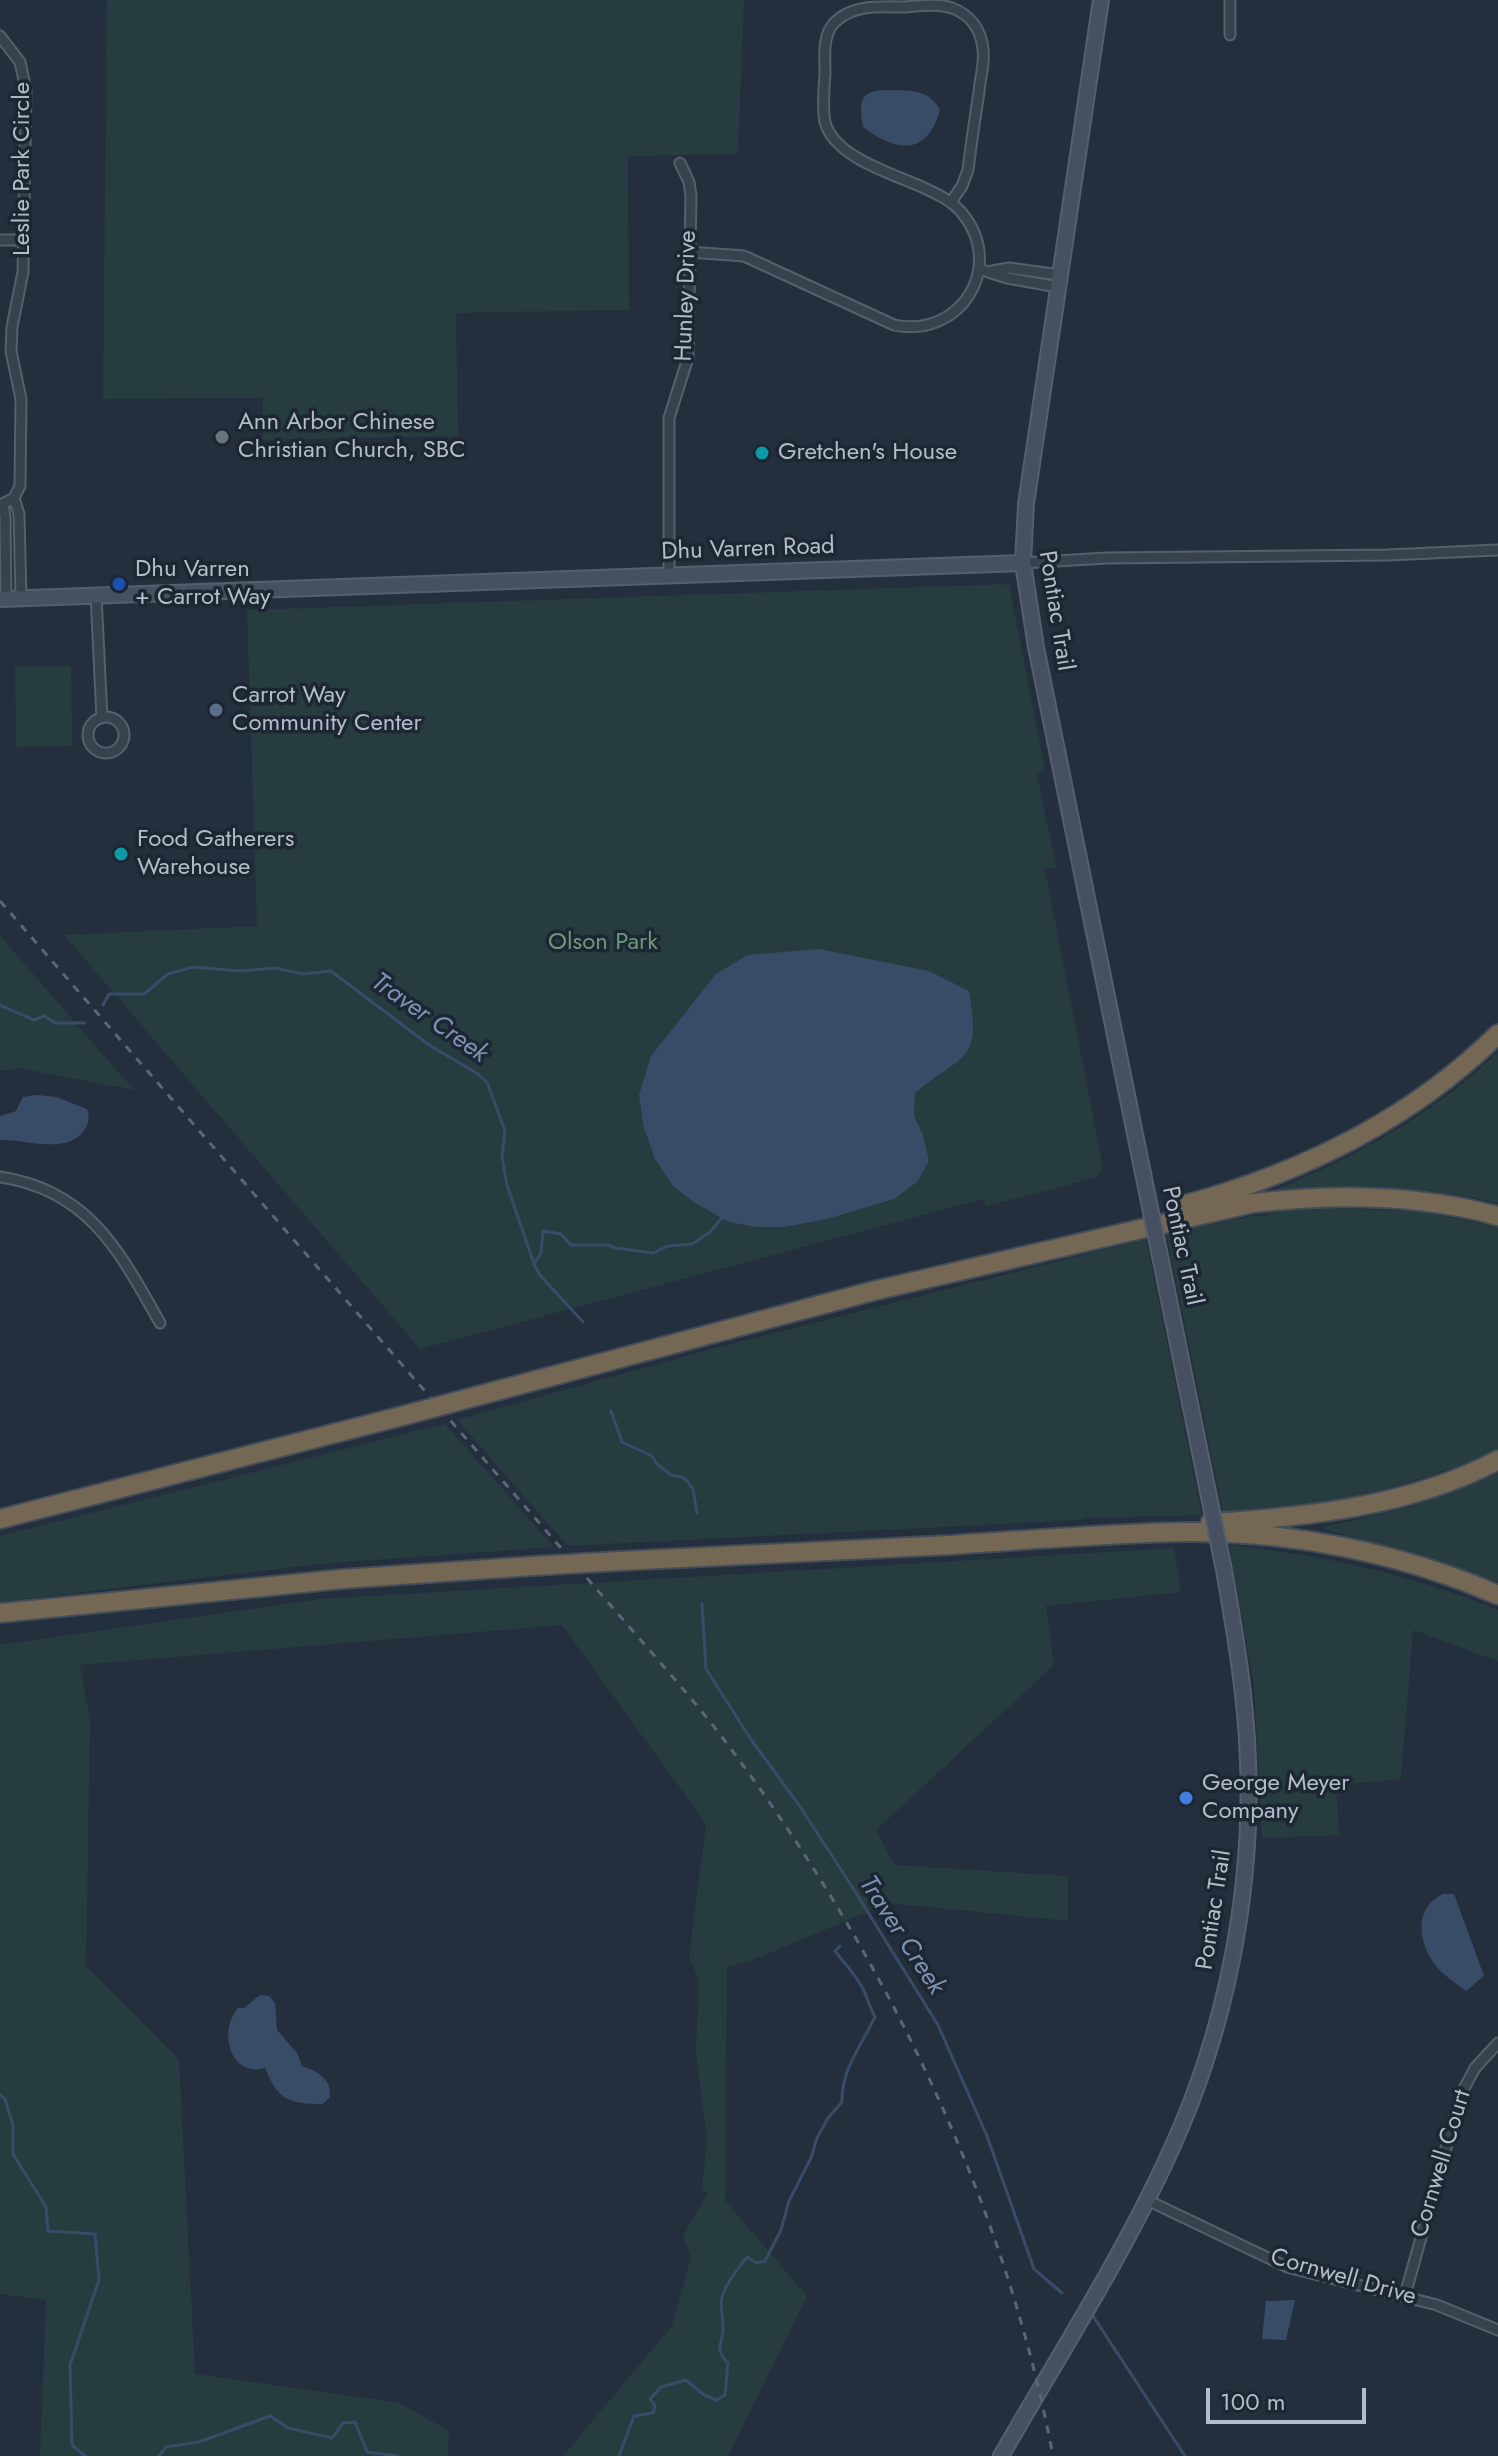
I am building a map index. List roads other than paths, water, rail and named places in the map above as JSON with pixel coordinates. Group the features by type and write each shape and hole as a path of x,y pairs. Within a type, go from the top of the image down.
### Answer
{"highway":[{"path":"873,1291 1023,1246 1202,1201 1282,1174 1349,1143 1400,1113 1447,1080 1498,1034"},
{"path":"0,1519 873,1291 1253,1203 1304,1197 1376,1197 1422,1200 1498,1216"},
{"path":"802,1551 941,1537 1200,1524 1316,1513 1368,1505 1420,1490 1482,1469 1498,1460"},
{"path":"0,1613 326,1580 619,1561 1162,1533 1260,1535 1328,1544 1427,1568 1498,1595"}],"main road":[{"name":"Pontiac Trail","path":"1001,2456 1147,2200 1173,2147 1220,2008 1242,1896 1248,1829 1248,1750 1242,1686 1224,1570 1036,647 1023,563 1029,479 1101,0"},
{"name":"Dhu Varren Road","path":"9,598 1023,563"}],"street":[{"path":"1230,0 1230,35"},
{"path":"690,252 744,256 894,325 906,327 937,323 958,310 967,300 984,270 971,226 951,202 851,154 834,141 824,114 825,39 834,23 845,14 865,8 938,6 962,13 977,28 983,57 968,170 951,202"},
{"name":"Leslie Park Circle","path":"0,36 14,52 26,82 23,272 12,327 11,351 21,399 20,486 14,498 19,514 20,540 9,598"},
{"name":"Hunley Drive","path":"669,574 669,418 688,358 691,196 685,170 680,163"},
{"path":"0,240 23,240"},
{"path":"984,270 1007,278 1059,281"},
{"path":"9,598 1,504 14,498"},
{"path":"6,540 20,540"},
{"name":"Dhu Varren Road","path":"1023,563 1107,558 1387,555 1498,550"},
{"path":"96,595 102,718"},
{"path":"0,1177 41,1188 87,1215 121,1254 160,1323"},
{"name":"Cornwell Court","path":"1405,2295 1461,2094 1481,2058 1498,2043"},
{"name":"Cornwell Drive","path":"1147,2200 1287,2267 1405,2295 1498,2330"}],"water":[{"path":"884,90 923,94 940,110 927,136 919,143 909,146 887,142 863,127 862,101 869,93"},
{"path":"819,949 929,971 969,991 973,1032 970,1045 957,1062 915,1093 914,1116 923,1135 929,1161 917,1182 894,1199 827,1219 784,1227 757,1227 729,1222 695,1203 673,1186 655,1159 644,1128 639,1095 651,1056 716,974 748,955"},
{"path":"23,1097 56,1097 87,1109 88,1121 82,1133 65,1143 55,1144 0,1140 0,1116 16,1111"},
{"path":"1443,1894 1454,1894 1484,1976 1466,1991 1436,1966 1422,1937 1423,1917 1427,1908"},
{"path":"260,1995 269,1996 275,2003 277,2030 297,2053 302,2066 319,2073 326,2080 330,2097 323,2104 301,2103 286,2098 275,2087 265,2068 243,2066 236,2059 229,2040 232,2018 238,2008 244,2008"},
{"path":"1295,2300 1286,2340 1262,2339 1266,2301"}],"waterway":[{"name":"Traver Creek","path":"103,1005 109,994 144,994 168,974 193,967 241,971 275,968 303,974 331,971 429,1045 487,1082 505,1131 502,1157 507,1185 534,1264 539,1274 583,1322"},
{"name":"Traver Creek","path":"0,1005 34,1020 44,1016 55,1023 85,1023"},
{"path":"534,1264 541,1253 543,1231 561,1234 571,1245 608,1245 653,1253 668,1246 692,1244 709,1233 722,1218"},
{"name":"Traver Creek","path":"611,1411 622,1442 652,1456 671,1475 688,1482 693,1489 697,1513"},
{"name":"Traver Creek","path":"702,1604 706,1669 752,1741 799,1805 938,2025 987,2136 1034,2269 1062,2293"},
{"path":"619,2456 634,2416 653,2413 655,2406 650,2399 661,2387 686,2380 704,2395 717,2400 725,2395 728,2363 720,2350 723,2328 721,2302 725,2290 747,2257 756,2263 765,2261 781,2230 789,2201 811,2158 817,2138 842,2102 849,2068 875,2017 862,1987 835,1951 840,1946"},
{"path":"0,2095 5,2099 13,2125 13,2154 46,2207 48,2231 95,2234 99,2280 70,2365 72,2445 85,2456"},
{"name":"Traver Creek","path":"1093,2316 1185,2456"},
{"path":"159,2456 166,2447 199,2442 270,2416 288,2428 332,2438 343,2423 355,2422 367,2452 397,2456"}],"railway":[{"path":"0,901 688,1695 780,1818 834,1901 884,1988 929,2078 969,2170 1003,2264 1031,2359 1053,2456"}],"place":[{"name":"Ann Arbor Chinese Christian Church, SBC","path":"222,437"},
{"name":"Gretchen's House","path":"762,453"},
{"name":"Dhu Varren + Carrot Way","path":"119,584"},
{"name":"Carrot Way Community Center","path":"216,710"},
{"name":"Food Gatherers Warehouse","path":"121,854"},
{"name":"George Meyer Company","path":"1186,1798"}],"park label":[{"name":"Olson Park","path":"603,943"}]}
